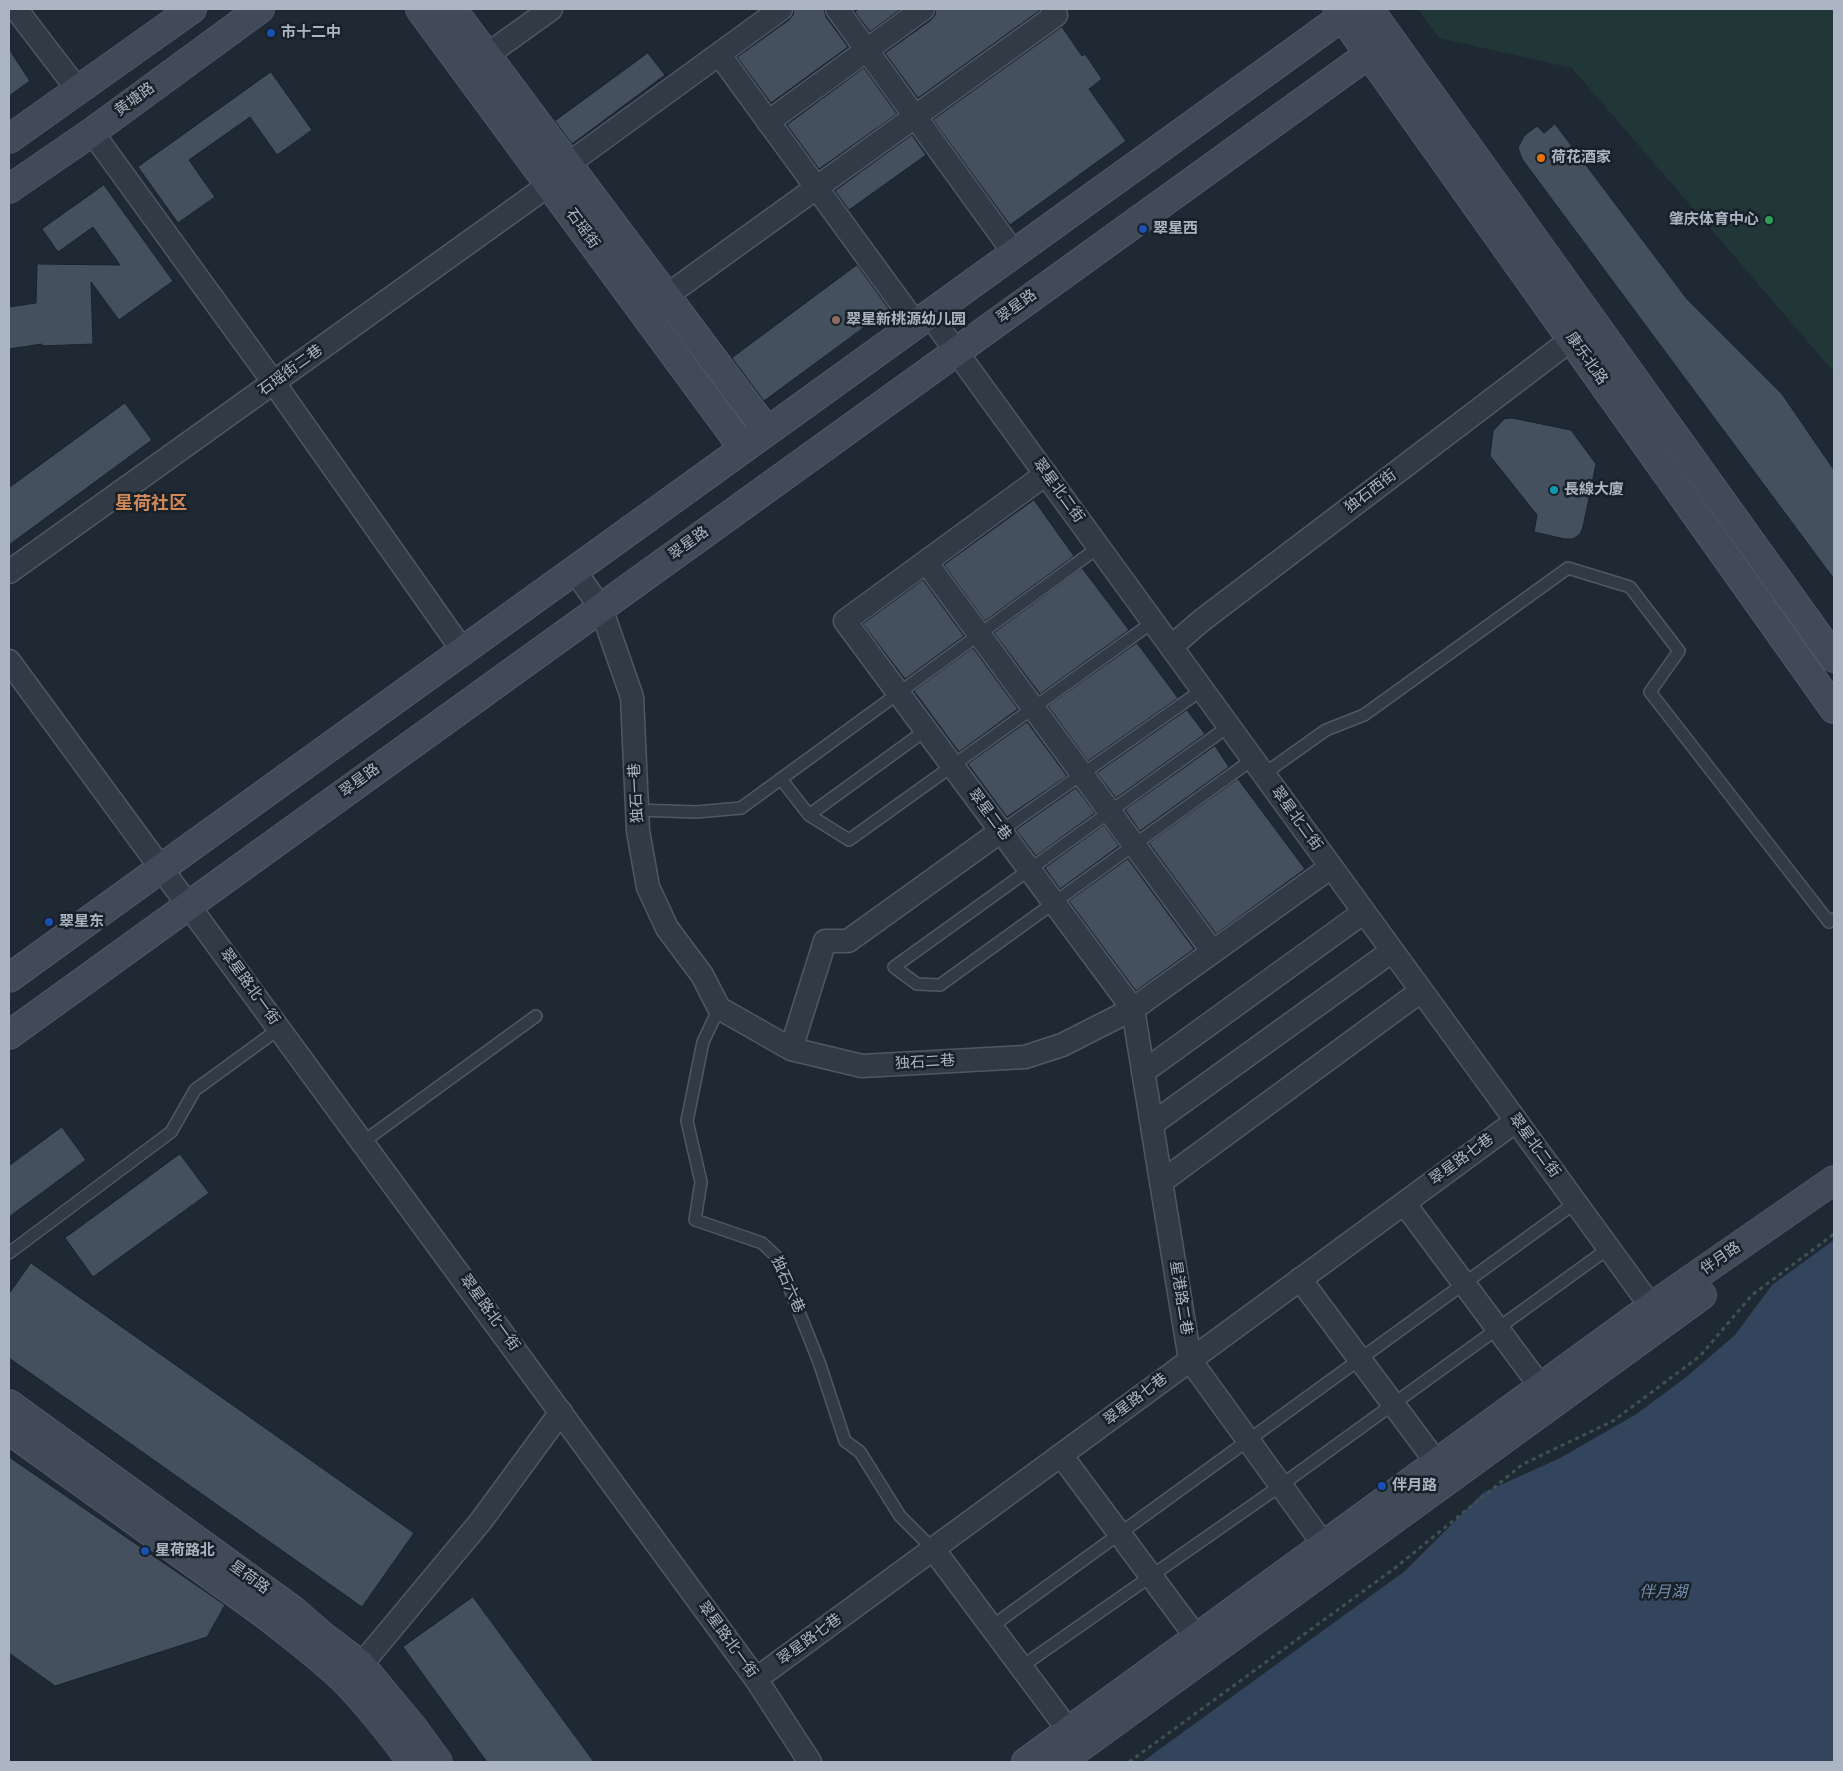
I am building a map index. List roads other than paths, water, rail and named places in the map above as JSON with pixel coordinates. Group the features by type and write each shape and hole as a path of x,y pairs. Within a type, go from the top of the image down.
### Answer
{"street":[{"path":"16,9 78,90"},
{"path":"9,139 192,9"},
{"name":"黄塘路","path":"9,189 92,132 260,9"},
{"name":"石瑶街","path":"420,9 744,448"},
{"name":"石瑶街","path":"452,9 767,431"},
{"path":"487,55 551,9"},
{"name":"石瑶街二巷","path":"9,572 571,169 575,158 781,9"},
{"path":"836,9 1014,253"},
{"path":"768,122 923,9"},
{"path":"666,296 1056,15 1052,9"},
{"name":"康乐北路","path":"1369,9 1834,658"},
{"path":"9,978 923,319 1340,13"},
{"name":"康乐北路","path":"1340,13 1834,709"},
{"name":"翠星北二街","path":"719,54 816,188 923,319 956,351 1657,1315"},
{"name":"翠星路","path":"9,1035 1369,54"},
{"path":"92,132 274,383 463,650"},
{"name":"独石西街","path":"1171,647 1201,621 1572,340"},
{"path":"1046,474 926,562 1213,952"},
{"name":"翠星二巷","path":"926,562 845,621 1133,1009"},
{"name":"独石一巷","path":"574,570 601,608 632,697 638,831 648,887 666,928 702,975 719,1008"},
{"name":"翠星路北一街","path":"9,661 756,1679 810,1762"},
{"path":"791,1049 825,941 848,941 1001,831"},
{"name":"独石二巷","path":"719,1008 791,1049 862,1066 1025,1057 1062,1045 1133,1009 1331,866"},
{"path":"1143,1072 1364,912"},
{"path":"1152,1124 1392,951"},
{"path":"1161,1182 1422,991"},
{"name":"星港路二巷","path":"1133,1009 1190,1360 1324,1545"},
{"name":"翠星路七巷","path":"756,1679 1516,1121"},
{"name":"伴月路","path":"1060,1762 1657,1315 1834,1180"},
{"name":"伴月路","path":"1026,1762 1541,1387 1834,1202"},
{"path":"1404,1203 1541,1387"},
{"path":"1300,1279 1437,1463"},
{"name":"星荷路","path":"9,1404 294,1611 324,1637 353,1673 394,1738 412,1762"},
{"path":"353,1673 481,1520 561,1412"},
{"name":"星荷路","path":"9,1430 267,1616 353,1673 414,1729 438,1762"},
{"path":"1061,1455 1197,1638"},
{"path":"934,1550 1068,1731"}],"lane":[{"path":"638,810 696,812 741,808 1098,547"},
{"path":"1229,726 894,967 917,984 940,985 1134,845 1258,767 1326,730 1364,715 1568,568 1630,587 1674,644 1679,652 1650,692 1829,922 1834,919"},
{"path":"781,779 809,815 849,840 1153,622"},
{"path":"1001,831 1202,690"},
{"path":"809,815 926,730"},
{"name":"独石六巷","path":"719,1008 703,1042 687,1121 701,1182 695,1220 762,1243 777,1257 819,1362 845,1441 860,1452 900,1516 934,1550"},
{"path":"363,1142 536,1016"},
{"path":"9,1253 171,1132 195,1090 280,1028"},
{"path":"991,1627 1576,1203"},
{"path":"1021,1667 1280,1486 1609,1248"}],"water":[{"name":"伴月湖","path":"1834,1240 1834,1762 1142,1762 1405,1571 1483,1493 1560,1458 1635,1415 1685,1378 1735,1335 1772,1285"}],"place":[{"name":"市十二中","path":"271,33"},
{"name":"荷花酒家","path":"1541,158"},
{"name":"肇庆体育中心","path":"1769,220"},
{"name":"翠星西","path":"1143,229"},
{"name":"翠星新桃源幼儿园","path":"836,320"},
{"name":"長線大廈","path":"1554,490"},
{"name":"翠星东","path":"49,922"},
{"name":"伴月路","path":"1382,1486"},
{"name":"星荷路北","path":"145,1551"}],"district":[{"name":"星荷社区","path":"151,505"}]}
